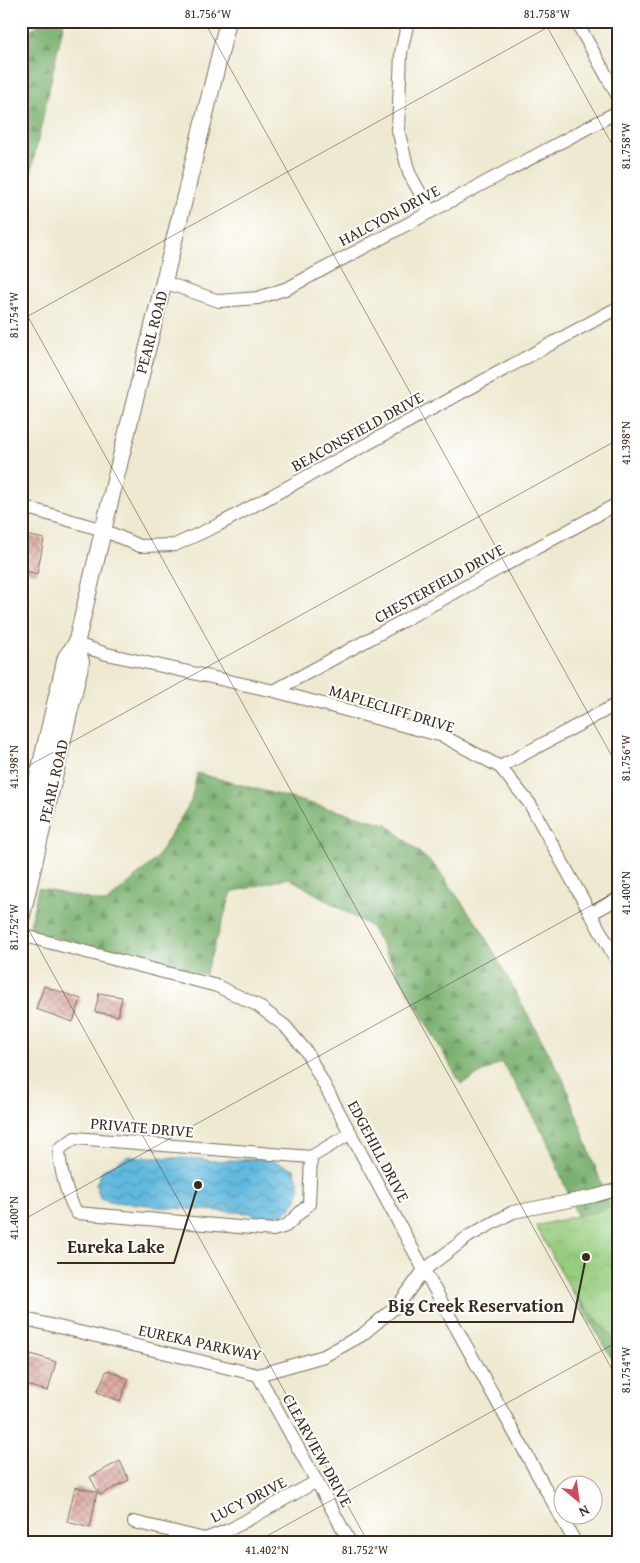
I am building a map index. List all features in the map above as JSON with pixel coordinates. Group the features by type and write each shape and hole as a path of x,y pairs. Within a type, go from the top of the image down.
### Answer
{"main road":[{"name":"PEARL ROAD","path":"21,849 25,808 66,657 76,644 142,367 228,21"},
{"name":"PEARL ROAD","path":"21,919 81,662 76,644"}],"street":[{"path":"408,21 401,53 398,130 409,173 430,211"},
{"path":"576,21 619,98"},
{"name":"HALCYON DRIVE","path":"164,282 220,301 258,298 288,288 619,110"},
{"name":"BEACONSFIELD DRIVE","path":"21,506 103,530 140,546 175,545 218,525 619,307"},
{"name":"CHESTERFIELD DRIVE","path":"274,691 619,503"},
{"name":"MAPLECLIFF DRIVE","path":"76,644 107,654 274,691 443,736 500,767 530,804 619,965"},
{"path":"500,767 619,703"},
{"path":"590,914 619,898"},
{"name":"EDGEHILL DRIVE","path":"21,935 217,986 257,1005 285,1026 306,1051 352,1133 424,1270 575,1542"},
{"path":"312,1157 352,1133"},
{"name":"PRIVATE DRIVE","path":"75,1138 312,1157 309,1204 286,1226 273,1230 77,1213 72,1206 66,1187 59,1148 75,1138"},
{"name":"EUREKA PARKWAY","path":"21,1318 258,1375 324,1356 362,1335 399,1304 424,1270 468,1236 513,1212 595,1196 619,1189"},
{"name":"CLEARVIEW DRIVE","path":"258,1375 350,1542"},
{"name":"LUCY DRIVE","path":"134,1522 205,1538 231,1529 317,1481"}],"green space":[{"path":"45,21 64,21 21,218 21,35"},
{"path":"197,773 387,824 436,867 481,929 563,1079 610,1207 619,1204 619,1371 536,1226 577,1216 545,1136 502,1062 461,1084 371,927 289,878 232,892 205,974 29,931 38,888 106,903 156,859 191,801"},
{"path":"619,1204 619,1345 570,1288 536,1226"}],"water":[{"path":"129,1156 210,1161 267,1159 294,1169 300,1187 297,1200 284,1214 260,1217 250,1213 157,1207 114,1202 100,1198 96,1184 103,1170"}],"building":[{"path":"21,534 44,539 37,574 21,570"},
{"path":"44,986 81,999 73,1022 36,1009"},
{"path":"99,993 122,997 118,1016 95,1012"},
{"path":"31,1354 56,1362 48,1391 22,1384"},
{"path":"107,1370 129,1379 120,1401 97,1392"},
{"path":"120,1461 129,1480 100,1495 90,1477"},
{"path":"75,1487 97,1492 90,1528 67,1522"}],"place":[{"name":"Eureka Lake","path":"198,1185"},
{"name":"Big Creek Reservation","path":"586,1257"}]}
